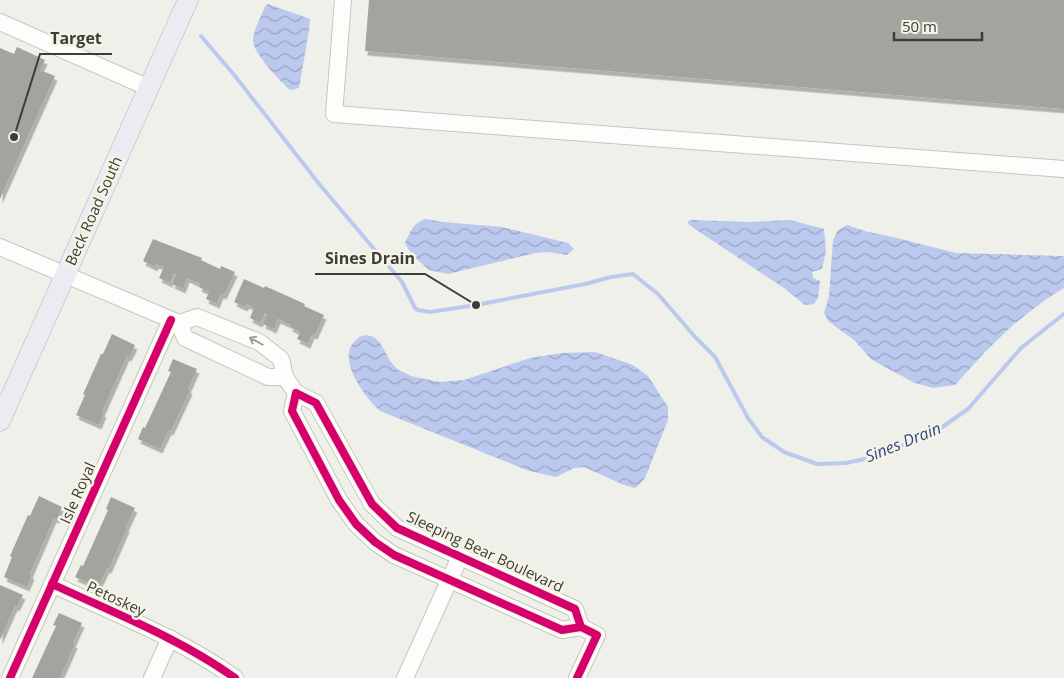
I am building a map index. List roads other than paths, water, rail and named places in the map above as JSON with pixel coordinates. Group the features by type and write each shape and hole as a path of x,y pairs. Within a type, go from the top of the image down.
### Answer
{"main road":[{"name":"Beck Road South","path":"0,421 188,0"}],"street":[{"path":"343,0 334,114 1064,169"},
{"path":"0,22 149,88"},
{"path":"0,247 175,322 185,338 268,378 285,377"},
{"name":"Sleeping Bear Boulevard","path":"175,322 197,316 259,342 281,359 285,377 296,393 316,403 372,504 397,528 575,609 581,627"},
{"name":"Isle Royal","path":"10,678 175,322"},
{"path":"296,393 292,411 339,500 356,524 375,542 394,555 562,630 581,627 597,635 577,678"},
{"path":"405,678 460,557"},
{"name":"Petoskey","path":"52,584 170,638 207,658 234,678"},
{"path":"152,678 170,638"}],"water":[{"path":"268,4 310,19 299,88 290,90 268,66 254,45 254,32 265,6"},
{"path":"425,219 502,227 568,243 574,249 567,255 548,252 535,253 448,274 429,270 412,255 405,243 415,225"},
{"path":"691,220 749,222 790,220 824,229 826,251 822,269 812,272 813,278 820,281 818,298 814,304 805,305 784,288 692,227 687,222"},
{"path":"847,225 868,232 956,253 1064,256 1064,288 1014,324 955,385 933,388 915,383 872,360 854,340 828,321 824,313 829,296 833,240 838,230"},
{"path":"361,336 374,337 381,344 390,361 397,369 411,376 439,382 464,380 530,358 562,353 595,352 633,365 648,376 668,407 668,420 645,478 635,488 584,467 574,468 556,477 529,471 380,411 374,406 362,390 349,362 351,346"}],"waterway":[{"name":"Sines Drain","path":"201,36 235,76 320,185 402,282 415,308 430,312 476,305 633,274 658,294 715,357 748,418 762,437 784,452 817,464 846,463 878,456 941,428 968,409 1021,348 1064,314"}],"place":[{"name":"Target","path":"14,137"},
{"name":"Sines Drain","path":"476,305"}]}
